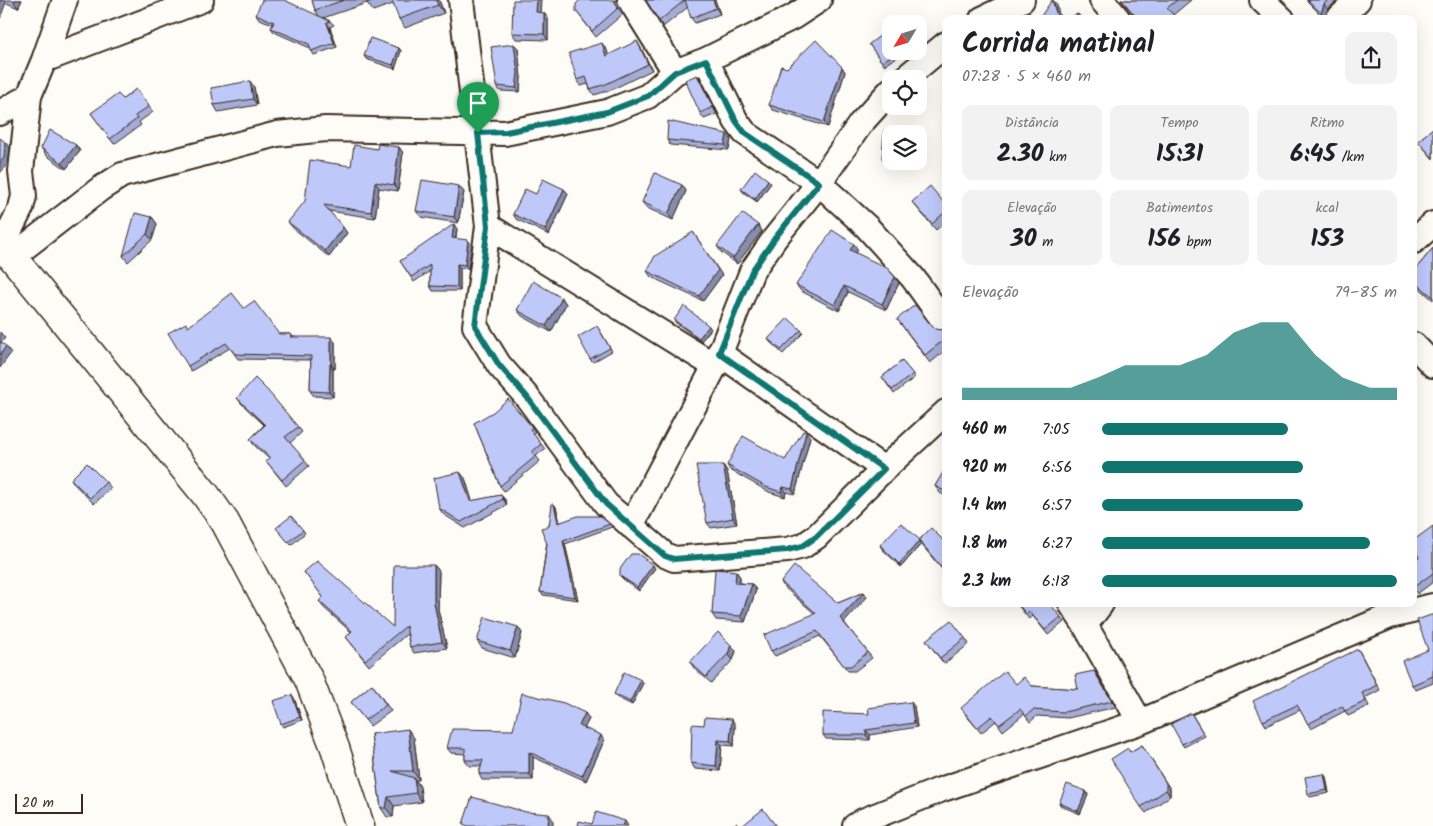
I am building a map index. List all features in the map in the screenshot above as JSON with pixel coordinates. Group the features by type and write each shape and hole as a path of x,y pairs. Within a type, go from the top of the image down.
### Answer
{"street":[{"path":"4,250 24,196 21,170 29,96 65,0"},
{"path":"44,60 201,0"},
{"path":"461,0 488,226 475,326 499,365 527,397 606,504 665,556 674,559 787,550 803,546 816,537 884,469 942,417"},
{"path":"630,0 675,72"},
{"path":"4,250 122,175 277,134 326,129 506,132 607,112 648,96 675,72 706,60 793,17 819,0"},
{"path":"990,15 1022,0"},
{"path":"1102,0 1115,15"},
{"path":"1262,0 1278,15"},
{"path":"1342,15 1358,0"},
{"path":"916,70 942,51"},
{"path":"706,60 736,121 745,133 819,183 867,227 913,278 942,318"},
{"path":"0,113 29,96"},
{"path":"631,526 717,360 752,271 775,238 819,183 861,123 882,100"},
{"path":"1417,238 1433,224"},
{"path":"488,226 717,360 884,469"},
{"path":"4,250 205,494 225,522 309,680 335,748 360,826"},
{"path":"1417,349 1433,365"},
{"path":"854,826 940,790 1140,722 1386,610 1433,606"},
{"path":"1073,607 1140,722"},
{"path":"1085,625 1099,607"}],"building":[{"path":"262,0 284,0 330,21 326,23 334,43 311,51 309,44 271,28 274,22 256,14"},
{"path":"312,0 344,0 315,10"},
{"path":"392,0 436,0 438,5 399,19"},
{"path":"513,0 537,0 536,12 544,13 544,34 512,33"},
{"path":"580,0 614,0 618,8 592,31 576,11 576,4"},
{"path":"646,0 685,0 659,21"},
{"path":"685,0 713,0 716,8 691,18"},
{"path":"1052,0 1057,15 1042,15"},
{"path":"1122,0 1177,0 1167,8 1173,15 1135,15"},
{"path":"1308,0 1328,0 1324,4 1321,13"},
{"path":"882,34 882,60 885,60 882,62 869,44"},
{"path":"370,38 399,48 393,65 364,56"},
{"path":"816,40 842,67 824,122 769,105 781,66 787,68"},
{"path":"637,41 648,64 606,84 590,89 586,77 577,80 569,53 602,43 606,56"},
{"path":"514,44 518,73 516,88 497,86 491,47"},
{"path":"697,75 713,107 700,113 685,80"},
{"path":"250,81 253,99 214,105 211,88"},
{"path":"136,89 149,106 135,116 137,119 110,139 91,113 118,94 123,99"},
{"path":"668,121 727,134 725,145 667,140"},
{"path":"1433,128 1433,158 1418,141"},
{"path":"50,130 76,145 62,163 41,148"},
{"path":"0,138 5,142 4,158 0,162"},
{"path":"378,144 399,147 394,185 375,182 371,212 324,205 343,227 325,251 288,222 305,201 310,160 351,166 354,145 377,149"},
{"path":"755,170 768,180 755,199 741,189"},
{"path":"655,173 682,185 668,214 642,202"},
{"path":"543,179 564,189 545,230 513,214 525,189 536,194"},
{"path":"422,180 459,186 454,217 416,211"},
{"path":"930,186 942,200 942,215 932,224 912,202"},
{"path":"135,213 152,217 147,234 123,256"},
{"path":"742,213 758,225 733,258 717,246"},
{"path":"454,224 452,238 468,240 465,265 457,264 457,287 430,286 430,265 411,277 400,261"},
{"path":"832,230 854,244 850,250 887,268 895,277 882,304 844,286 835,305 796,285"},
{"path":"693,232 718,270 699,296 647,271 655,256"},
{"path":"1433,248 1433,297 1417,284 1417,267"},
{"path":"533,281 562,298 546,326 517,310"},
{"path":"232,293 244,308 254,301 279,334 291,334 291,337 331,337 329,392 310,391 311,356 235,354 226,343 188,366 168,333 186,323 188,327"},
{"path":"915,305 935,329 942,330 942,341 925,355 897,319"},
{"path":"684,306 709,326 699,338 674,320"},
{"path":"788,318 801,330 781,350 768,339"},
{"path":"597,326 610,348 590,359 578,337"},
{"path":"0,342 6,346 0,355"},
{"path":"902,361 913,374 892,390 882,377"},
{"path":"255,378 298,427 285,437 305,460 282,480 266,461 270,458 250,439 265,425 237,398"},
{"path":"508,399 532,427 530,429 541,444 532,452 536,456 500,486 474,423 493,412"},
{"path":"803,431 806,432 792,489 783,487 781,492 766,487 727,465 743,436 785,460"},
{"path":"87,463 106,482 90,498 71,479"},
{"path":"696,465 723,465 733,518 707,523"},
{"path":"460,472 470,501 501,495 503,499 461,522 439,508 434,478"},
{"path":"942,474 942,490 935,486"},
{"path":"552,504 554,504 558,523 578,516 600,516 610,524 563,541 575,597 540,592 547,544 541,528 549,526"},
{"path":"291,516 303,530 288,542 276,528"},
{"path":"901,523 920,540 899,564 880,545"},
{"path":"1433,526 1433,573 1417,585 1417,558 1419,557 1417,554 1417,538"},
{"path":"931,528 942,539 942,568 919,540"},
{"path":"631,554 638,554 653,565 637,587 620,576 620,569"},
{"path":"317,561 393,627 394,565 434,565 434,603 442,642 410,647 406,626 365,660 346,637 352,631 319,601 323,597 304,572"},
{"path":"794,566 838,603 864,592 840,618 868,652 851,666 844,666 817,631 771,651 764,635 816,613 781,582"},
{"path":"715,569 736,571 735,583 752,584 741,616 712,614"},
{"path":"1020,607 1053,607 1061,617 1045,630 1029,611 1026,614"},
{"path":"1433,615 1433,676 1412,685 1402,661 1428,650 1417,620"},
{"path":"485,617 518,627 510,651 477,641"},
{"path":"951,620 965,638 940,658 926,640"},
{"path":"718,632 731,645 728,654 706,677 690,662"},
{"path":"1358,649 1377,685 1362,693 1366,701 1345,711 1342,706 1308,724 1297,705 1263,721 1253,701"},
{"path":"1005,671 1016,684 1024,677 1032,686 1078,689 1075,675 1094,671 1112,701 1064,712 1033,710 1026,716 1020,709 999,725 992,716 977,728 961,708"},
{"path":"624,672 641,680 630,702 614,694"},
{"path":"372,684 386,705 365,720 351,702"},
{"path":"522,693 564,703 585,713 579,726 601,735 582,776 529,752 529,774 479,774 483,760 465,760 465,748 447,748 452,729 513,730"},
{"path":"292,695 300,717 281,724 273,701"},
{"path":"911,702 914,723 866,730 866,735 823,735 823,712 869,714 868,708"},
{"path":"1191,713 1203,733 1182,744 1171,724"},
{"path":"705,717 732,719 730,741 718,740 716,766 691,763 692,724 704,725"},
{"path":"408,729 413,771 392,771 414,778 416,793 388,797 386,808 381,808 371,734"},
{"path":"1142,745 1166,783 1166,790 1141,807 1111,759 1128,748 1130,752"},
{"path":"1324,774 1327,790 1308,794 1305,777"},
{"path":"1067,784 1086,791 1078,811 1059,803"},
{"path":"472,797 526,812 549,814 548,826 468,826 463,824"},
{"path":"763,809 776,826 742,826"},
{"path":"596,812 625,821 623,826 578,826 579,821 592,824"}],"route":[{"path":"706,60 736,121 745,133 819,183 775,238 752,271 719,353 884,469 816,537 803,546 787,550 674,559 665,556 606,504 553,430 499,365 475,326 488,226 478,133 506,132 607,112 648,96 675,72 706,60"}]}
